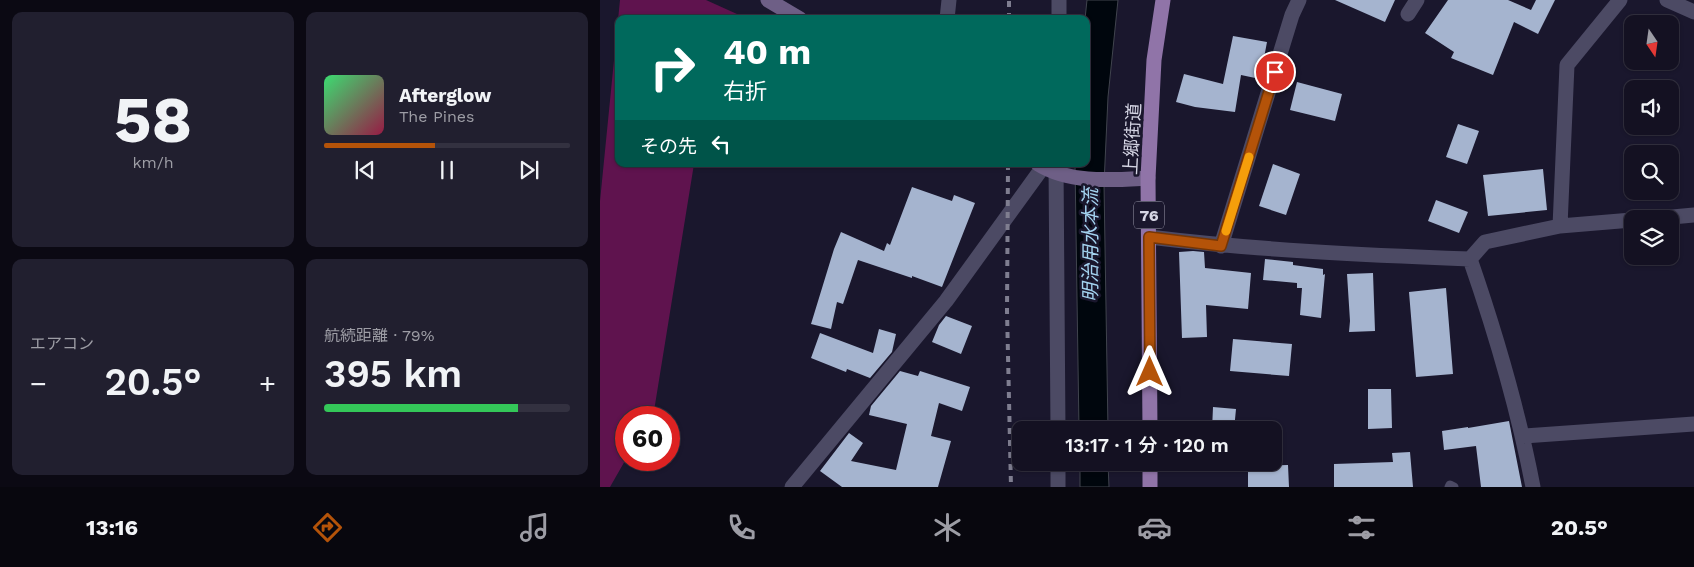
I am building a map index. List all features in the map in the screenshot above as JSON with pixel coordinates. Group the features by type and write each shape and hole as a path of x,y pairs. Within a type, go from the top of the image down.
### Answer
{"main road":[{"name":"上郷街道","path":"1150,421 1148,178 1154,60 1163,0"},
{"path":"1150,471 1150,487"}],"street":[{"path":"768,0 793,15"},
{"path":"947,15 949,0"},
{"path":"1059,0 1059,15"},
{"path":"1221,246 1292,15 1299,0"},
{"path":"1408,14 1417,0"},
{"path":"1560,226 1567,65 1620,0"},
{"path":"1667,0 1694,12"},
{"path":"1048,167 1070,178 1116,180 1148,178"},
{"path":"1048,167 1058,421"},
{"path":"792,487 946,301 1048,167"},
{"path":"1679,217 1694,216"},
{"path":"1470,259 1484,242 1560,226 1624,221"},
{"path":"1149,237 1221,246 1470,259"},
{"path":"1470,259 1492,320 1523,436 1533,487"},
{"path":"1523,436 1694,424"},
{"path":"1058,471 1058,487"}],"lane":[{"path":"1449,487 1450,485 1454,487"}],"shaded area":[{"path":"620,0 706,0 739,15 619,15"},
{"path":"615,50 615,167 694,167 655,406 615,406 615,471 619,471 610,487 600,487 600,201"}],"water":[{"name":"明治用水本流","path":"1087,0 1118,0 1108,97 1104,184 1108,421 1079,421 1075,167 1090,167 1090,15 1085,15"},
{"path":"1080,471 1108,471 1109,487 1080,487"}],"building":[{"path":"1335,0 1395,0 1385,22"},
{"path":"1448,0 1508,0 1531,10 1536,0 1555,0 1538,34 1514,22 1493,75 1451,58 1454,52 1425,33"},
{"path":"1233,36 1267,42 1260,79 1241,75 1235,112 1195,107 1176,102 1184,74 1223,84"},
{"path":"1297,82 1342,94 1335,121 1290,110"},
{"path":"1458,124 1479,131 1467,164 1446,157"},
{"path":"1273,164 1300,174 1286,215 1259,206"},
{"path":"1543,169 1547,210 1488,216 1483,175"},
{"path":"912,187 952,201 954,195 975,203 942,287 858,260 843,304 837,302 831,329 811,324 841,232 884,251 887,243 890,245"},
{"path":"1436,200 1468,212 1459,233 1428,221"},
{"path":"1179,252 1204,252 1205,268 1251,273 1248,309 1206,305 1207,337 1182,338"},
{"path":"1265,259 1293,262 1293,265 1323,269 1323,275 1325,274 1321,318 1300,315 1302,288 1297,288 1297,283 1263,280"},
{"path":"1373,273 1375,331 1349,332 1347,274"},
{"path":"1446,288 1453,374 1416,377 1409,292"},
{"path":"946,316 972,326 961,354 932,342 939,325"},
{"path":"879,329 896,334 892,352 870,378 847,369 846,372 811,358 820,333 873,353"},
{"path":"1233,339 1292,344 1289,376 1230,371"},
{"path":"900,371 918,376 920,371 970,387 962,411 939,403 931,436 951,441 938,487 842,487 820,471 849,433 863,443 851,461 896,470 907,424 869,415 871,406"},
{"path":"1368,389 1391,389 1392,428 1368,429"},
{"path":"1213,407 1236,409 1235,421 1212,421"},
{"path":"1509,421 1522,487 1481,487 1476,446 1444,450 1442,431"},
{"path":"1410,452 1413,487 1334,487 1334,464 1393,462 1392,453"},
{"path":"1282,465 1288,465 1289,487 1248,487 1248,471 1282,471"}],"railway":[{"path":"1009,0 1009,15"},
{"path":"1008,167 1007,311 1011,487"}],"slow traffic":[{"path":"1226,231 1249,157"}],"route":[{"path":"1150,372 1149,237 1221,246 1275,72"}]}
